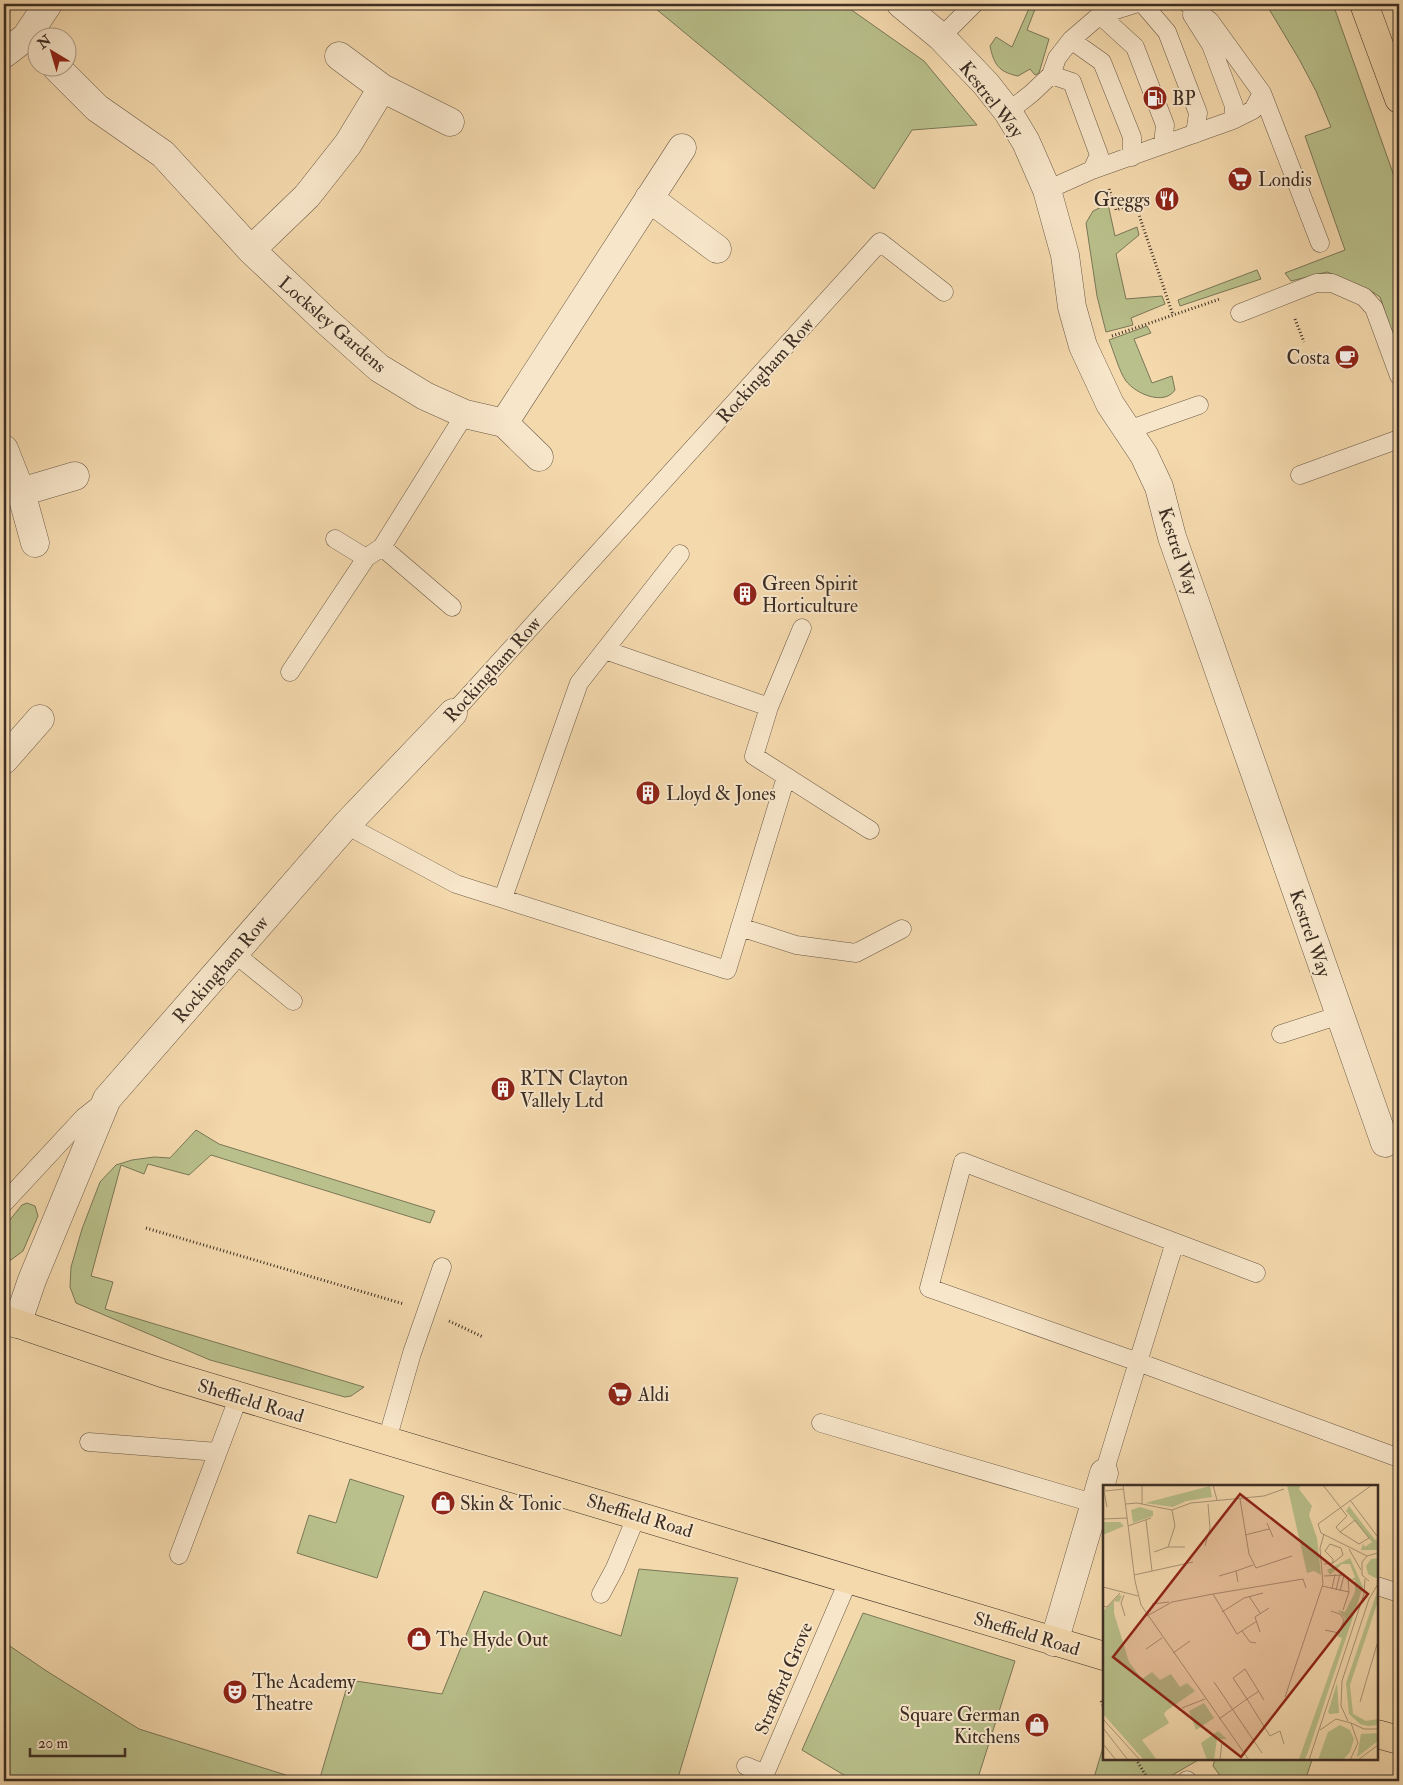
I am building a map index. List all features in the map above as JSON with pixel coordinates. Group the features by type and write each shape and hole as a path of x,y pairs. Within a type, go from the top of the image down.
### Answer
{"highway":[{"path":"1364,4 1399,99"},
{"name":"Sheffield Road","path":"11,1322 162,1373 637,1514 1103,1656"},
{"path":"1378,1734 1399,1740"}],"street":[{"path":"38,28 48,4"},
{"name":"Kestrel Way","path":"901,4 941,37 986,84 1008,112 1026,142 1047,190 1065,255 1072,307 1083,346 1110,404 1144,454 1159,487 1172,537 1385,1143"},
{"path":"4,54 28,44"},
{"path":"339,56 382,88 450,122"},
{"name":"Locksley Gardens","path":"67,78 97,108 163,154 251,250 379,368 425,396 465,414 504,423"},
{"path":"251,250 307,196 348,144 382,88"},
{"path":"539,457 504,423 682,148"},
{"path":"649,198 716,250"},
{"path":"4,448 21,492 35,543"},
{"path":"21,492 75,476"},
{"name":"Rockingham Row","path":"11,1322 32,1280 107,1099 346,825 453,713"},
{"path":"4,760 40,719"},
{"path":"1054,1642 1100,1505 1104,1474"}],"lane":[{"path":"941,37 974,4"},
{"path":"1008,112 1051,75 1057,58 1071,40 1100,15 1135,4"},
{"path":"1143,4 1167,32 1198,113 1195,134"},
{"path":"1186,4 1211,45 1234,106 1234,120"},
{"path":"1186,4 1210,21 1262,93 1320,243"},
{"path":"1100,15 1135,47 1165,125 1163,145"},
{"path":"1071,40 1102,62 1132,137 1132,157"},
{"path":"1051,75 1072,82 1099,155 1097,169"},
{"path":"1047,190 1097,169 1234,120 1253,110 1262,93"},
{"name":"Rockingham Row","path":"453,713 880,242 944,292"},
{"path":"1240,313 1316,283 1332,283 1364,297 1374,308 1399,376"},
{"path":"1128,430 1198,405"},
{"path":"290,672 366,558 382,547 465,414"},
{"path":"1300,475 1399,439"},
{"path":"335,539 366,558"},
{"path":"382,547 452,607"},
{"path":"502,898 579,683 680,554"},
{"path":"802,628 768,707 754,756 870,830"},
{"path":"605,650 768,707"},
{"path":"346,825 456,884 727,970 786,777"},
{"path":"740,927 796,945 856,953 902,929"},
{"path":"234,953 293,1001"},
{"path":"1281,1034 1340,1014"},
{"name":"Rockingham Row","path":"4,1203 84,1117 107,1099"},
{"path":"1256,1273 963,1162 929,1288 1138,1362 1399,1458"},
{"path":"1104,1474 1175,1242"},
{"path":"387,1440 412,1352 442,1267"},
{"path":"179,1554 239,1396"},
{"path":"821,1422 1100,1505"},
{"path":"89,1442 218,1452"},
{"path":"601,1594 615,1568 637,1514"},
{"name":"Strafford Grove","path":"746,1766 765,1774 849,1579"},
{"path":"1378,1586 1399,1593"}],"path":[{"path":"1097,169 1116,210 1135,204 1173,315"},
{"path":"1286,295 1304,342"},
{"path":"1083,346 1227,296"},
{"path":"146,1228 427,1310 483,1337"},
{"path":"1101,1701 1103,1705"},
{"path":"1137,1760 1149,1781"}],"green space":[{"path":"650,4 843,4 924,61 977,125 912,130 874,189"},
{"path":"1031,4 1037,4 1027,30 1049,39 1039,73 1035,75 1030,69 1018,76 998,67 990,46 996,37 1012,47"},
{"path":"1266,4 1333,4 1399,190 1399,352 1380,297 1368,289 1327,272 1291,281 1285,273 1345,250 1305,136 1331,127 1316,91"},
{"path":"1108,204 1115,236 1137,227 1139,235 1116,254 1126,299 1162,296 1165,304 1131,318 1133,325 1106,332 1097,296 1086,223 1093,211"},
{"path":"1257,270 1261,279 1180,306 1178,300"},
{"path":"1147,326 1151,333 1134,339 1152,383 1172,376 1175,390 1170,395 1164,397 1157,398 1143,394 1126,381 1109,340"},
{"path":"196,1130 219,1144 435,1211 430,1223 211,1155 189,1175 148,1164 144,1174 121,1165 91,1276 113,1282 105,1309 364,1387 351,1396 345,1397 210,1360 76,1303 70,1287 71,1267 82,1229 100,1182 116,1165 132,1160 154,1157 170,1158"},
{"path":"27,1203 35,1206 38,1216 23,1251 4,1265 4,1227 22,1205"},
{"path":"350,1479 404,1496 377,1578 297,1553 309,1515 336,1523"},
{"path":"639,1569 738,1578 677,1781 319,1781 349,1680 442,1694 484,1591 621,1636"},
{"path":"863,1613 1015,1661 977,1781 854,1781 802,1750"},
{"path":"4,1642 139,1729 305,1781 4,1781"},
{"path":"1103,1747 1103,1760 1198,1760 1162,1781 1093,1781"},
{"path":"1215,1760 1312,1760 1305,1781 1224,1781 1213,1766"}],"place":[{"name":"BP","path":"1155,98"},
{"name":"Londis","path":"1240,179"},
{"name":"Greggs","path":"1167,199"},
{"name":"Costa","path":"1347,357"},
{"name":"Green Spirit Horticulture","path":"745,594"},
{"name":"Lloyd & Jones","path":"648,793"},
{"name":"RTN Clayton Vallely Ltd","path":"503,1089"},
{"name":"Aldi","path":"620,1394"},
{"name":"Skin & Tonic","path":"443,1503"},
{"name":"The Hyde Out","path":"419,1639"},
{"name":"The Academy Theatre","path":"235,1692"},
{"name":"Square German Kitchens","path":"1037,1725"}]}
